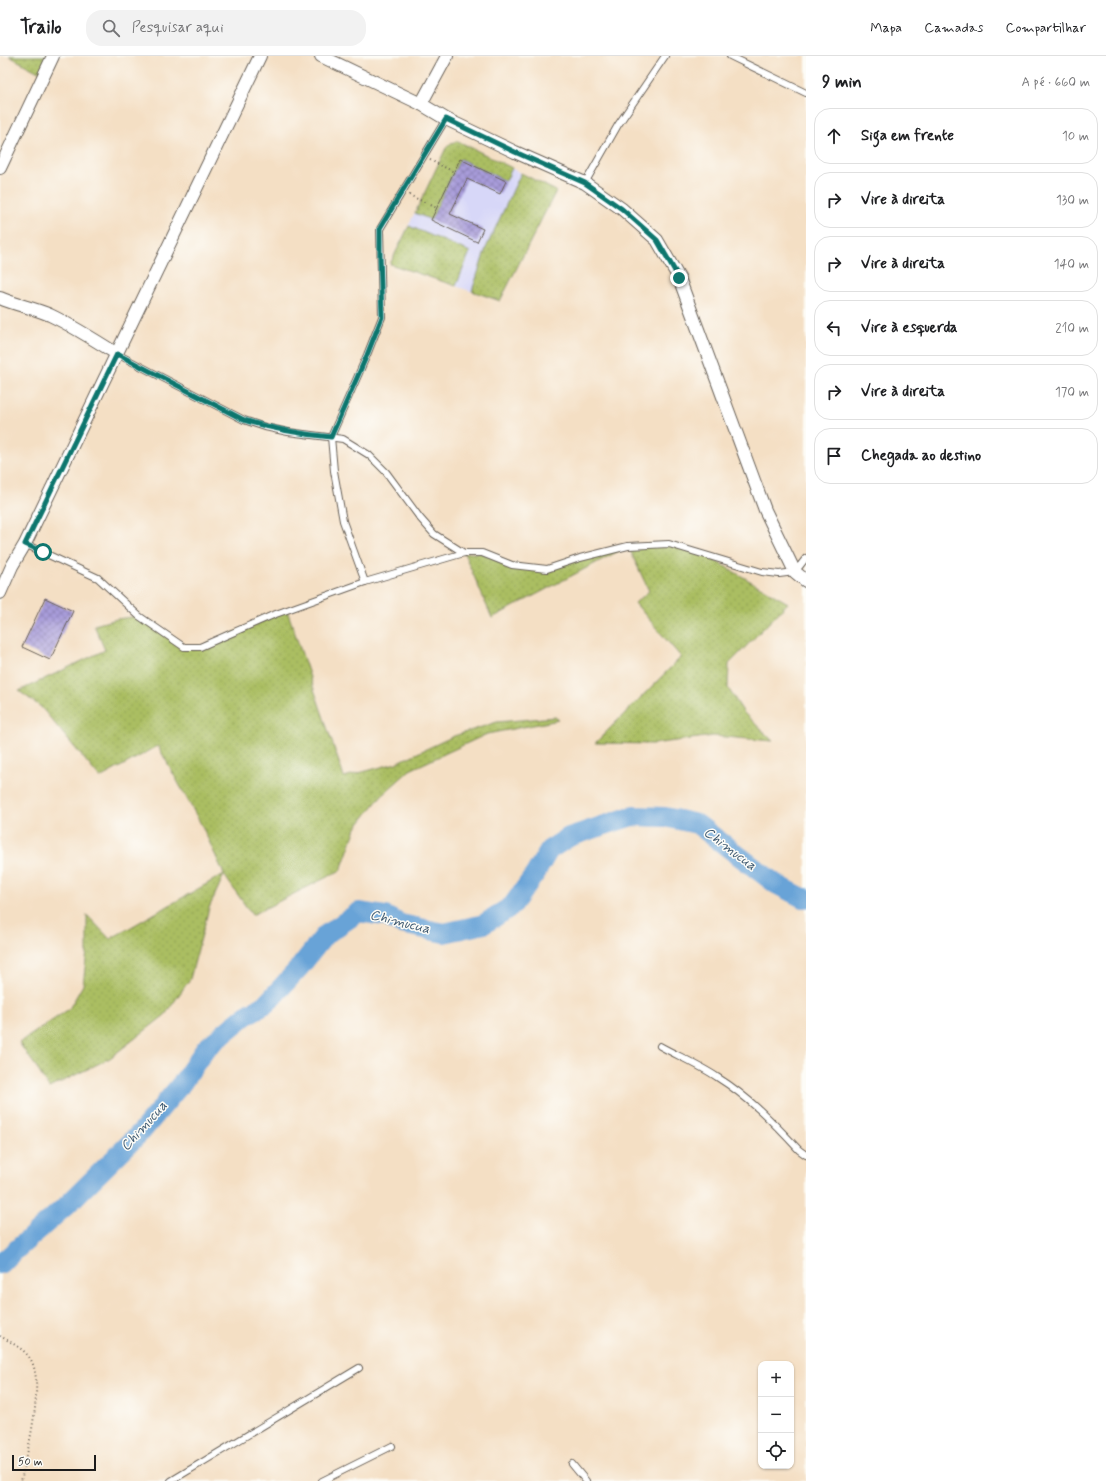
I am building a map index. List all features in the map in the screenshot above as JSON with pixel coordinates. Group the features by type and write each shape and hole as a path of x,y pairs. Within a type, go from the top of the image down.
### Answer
{"street":[{"path":"0,168 53,56"},
{"path":"0,593 260,56"},
{"path":"321,56 421,104 446,119 585,183 622,209 657,240 679,278 765,510 795,572 806,581"},
{"path":"421,104 448,56"},
{"path":"0,298 14,304 48,314 77,329 117,354"}],"lane":[{"path":"585,183 618,125 665,56"},
{"path":"730,56 806,92"},
{"path":"365,582 344,522 334,471 331,437 382,317 380,228 446,119"},
{"path":"117,354 244,420 265,427 288,432 343,439 369,455 386,472 420,518 434,534 464,553"},
{"path":"25,544 98,578 139,616 184,647 200,647 273,615 365,582 464,553 482,554 512,565 547,569 580,558 628,546 669,544 762,572 779,574 795,572 806,558"},
{"path":"660,1046 716,1076 746,1098 761,1110 799,1150 806,1155"},
{"path":"171,1481 359,1368"},
{"path":"322,1481 392,1446"},
{"path":"572,1464 586,1481"}],"path":[{"path":"423,157 454,172"},
{"path":"402,192 437,208"},
{"path":"0,1336 22,1350 31,1359 36,1372 36,1401 21,1481"}],"shaded area":[{"path":"458,141 556,191 500,301 390,264 446,148 451,143"}],"green space":[{"path":"9,56 53,56 44,75"},
{"path":"458,141 512,168 506,181 460,159 431,220 415,213 446,148 451,143"},
{"path":"521,173 556,191 500,301 472,291 486,248"},
{"path":"409,226 470,252 456,286 390,264"},
{"path":"669,544 707,556 788,603 729,664 728,688 744,713 773,741 713,736 653,744 595,743 681,657 635,603 649,591 628,546"},
{"path":"628,546 492,618 464,553 482,553 512,565 547,569"},
{"path":"287,610 344,777 396,763 454,736 497,722 555,717 559,720 487,734 410,770 381,796 356,828 341,870 252,915 224,875 209,908 190,979 165,1015 110,1058 49,1088 19,1043 69,1009 83,985 87,951 87,915 110,939 224,874 202,826 158,746 100,778 41,707 19,691 105,650 94,625 117,619 139,616 184,647 200,647"}],"building":[{"path":"460,159 506,181 500,194 467,179 450,214 483,229 477,242 431,220"},
{"path":"45,598 73,611 50,660 22,647"}],"waterway":[{"name":"Chimucua","path":"0,1264 67,1205 142,1131 182,1083 206,1048 245,1016 267,1003 299,968 325,935 359,912 385,916 401,924 444,933 484,924 512,906 535,874 549,850 569,837 632,816 665,817 697,824 776,884 803,898 806,898"}],"route":[{"path":"43,552 25,544 117,354 214,403 244,420 265,427 288,432 331,437 382,317 380,228 446,119 585,183 622,209 657,240 679,278"}]}
